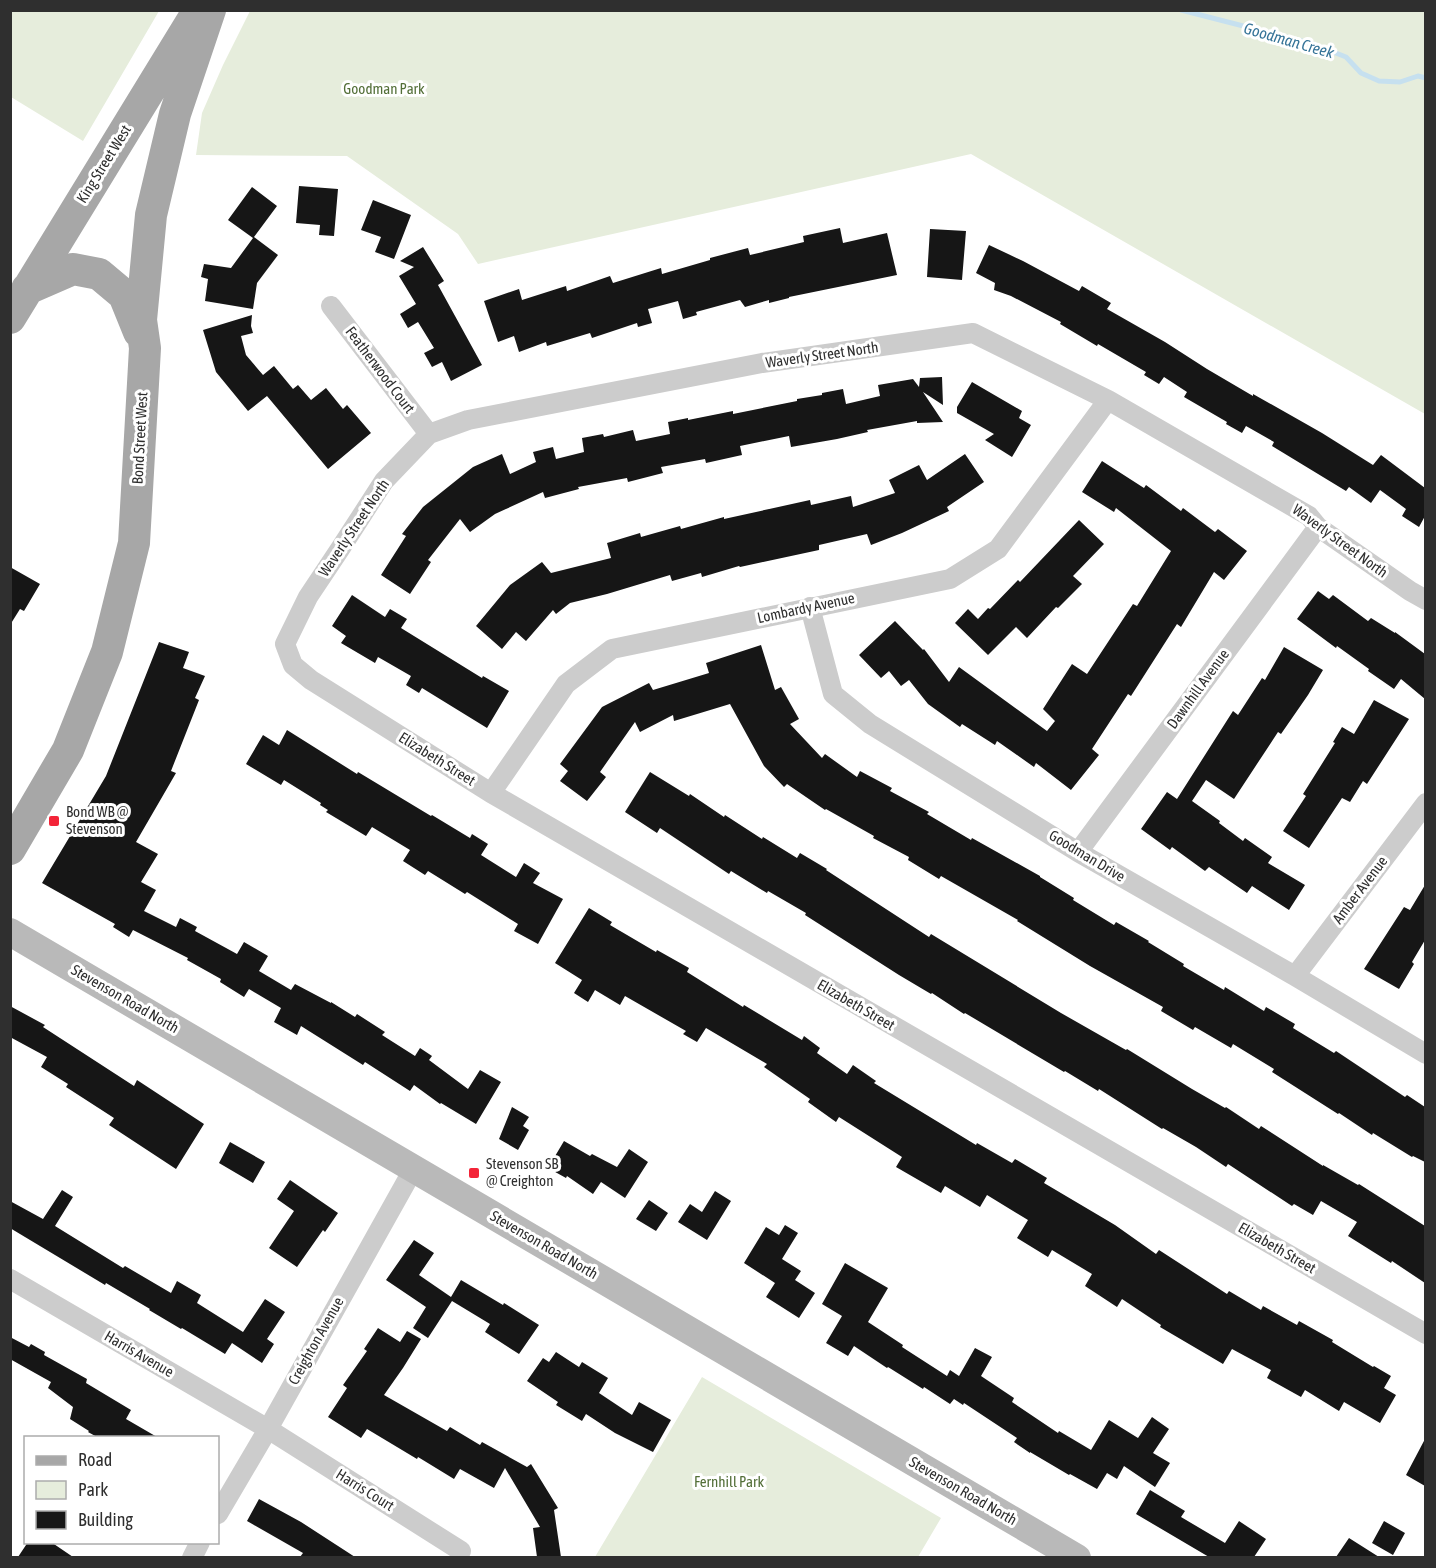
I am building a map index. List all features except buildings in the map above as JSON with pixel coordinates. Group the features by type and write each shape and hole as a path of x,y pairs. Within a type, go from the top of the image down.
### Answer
{"main road":[{"name":"King Street West","path":"10,318 198,10"},
{"name":"Bond Street West","path":"10,849 68,750 107,652 134,543 145,348 141,320 151,215 175,114 210,10"},
{"path":"27,289 73,269 99,274 124,295 145,348"},
{"name":"Stevenson Road North","path":"10,932 1077,1557"}],"street":[{"name":"Featherwood Court","path":"331,306 429,434"},
{"name":"Waverly Street North","path":"294,665 285,644 308,597 384,481 429,434 468,420 762,363 973,333 1108,400 1309,516 1318,527 1425,600"},
{"name":"Lombardy Avenue","path":"491,793 566,684 612,649 950,579 998,549 1108,400"},
{"name":"Dawnhill Avenue","path":"1078,852 1318,527"},
{"name":"Goodman Drive","path":"810,607 833,693 870,724 1078,852 1295,976 1425,1054"},
{"name":"Elizabeth Street","path":"294,665 311,680 491,793 1425,1334"},
{"name":"Amber Avenue","path":"1295,976 1425,803"},
{"name":"Creighton Avenue","path":"219,1512 414,1168"},
{"name":"Harris Avenue","path":"10,1279 268,1429"},
{"name":"Harris Court","path":"268,1429 461,1551"}],"green space":[{"path":"10,11 159,11 83,141 11,97"},
{"name":"Goodman Park","path":"250,11 1425,11 1425,414 971,154 478,264 458,234 347,156 196,155 202,113"},
{"name":"Fernhill Park","path":"702,1377 941,1518 918,1557 595,1557"}],"waterway":[{"name":"Goodman Creek","path":"1181,10 1313,44 1346,57 1361,73 1379,81 1400,82 1418,76 1426,78"}],"place":[{"name":"Bond WB @ Stevenson","path":"54,821"},
{"name":"Stevenson SB @ Creighton","path":"474,1173"}]}
